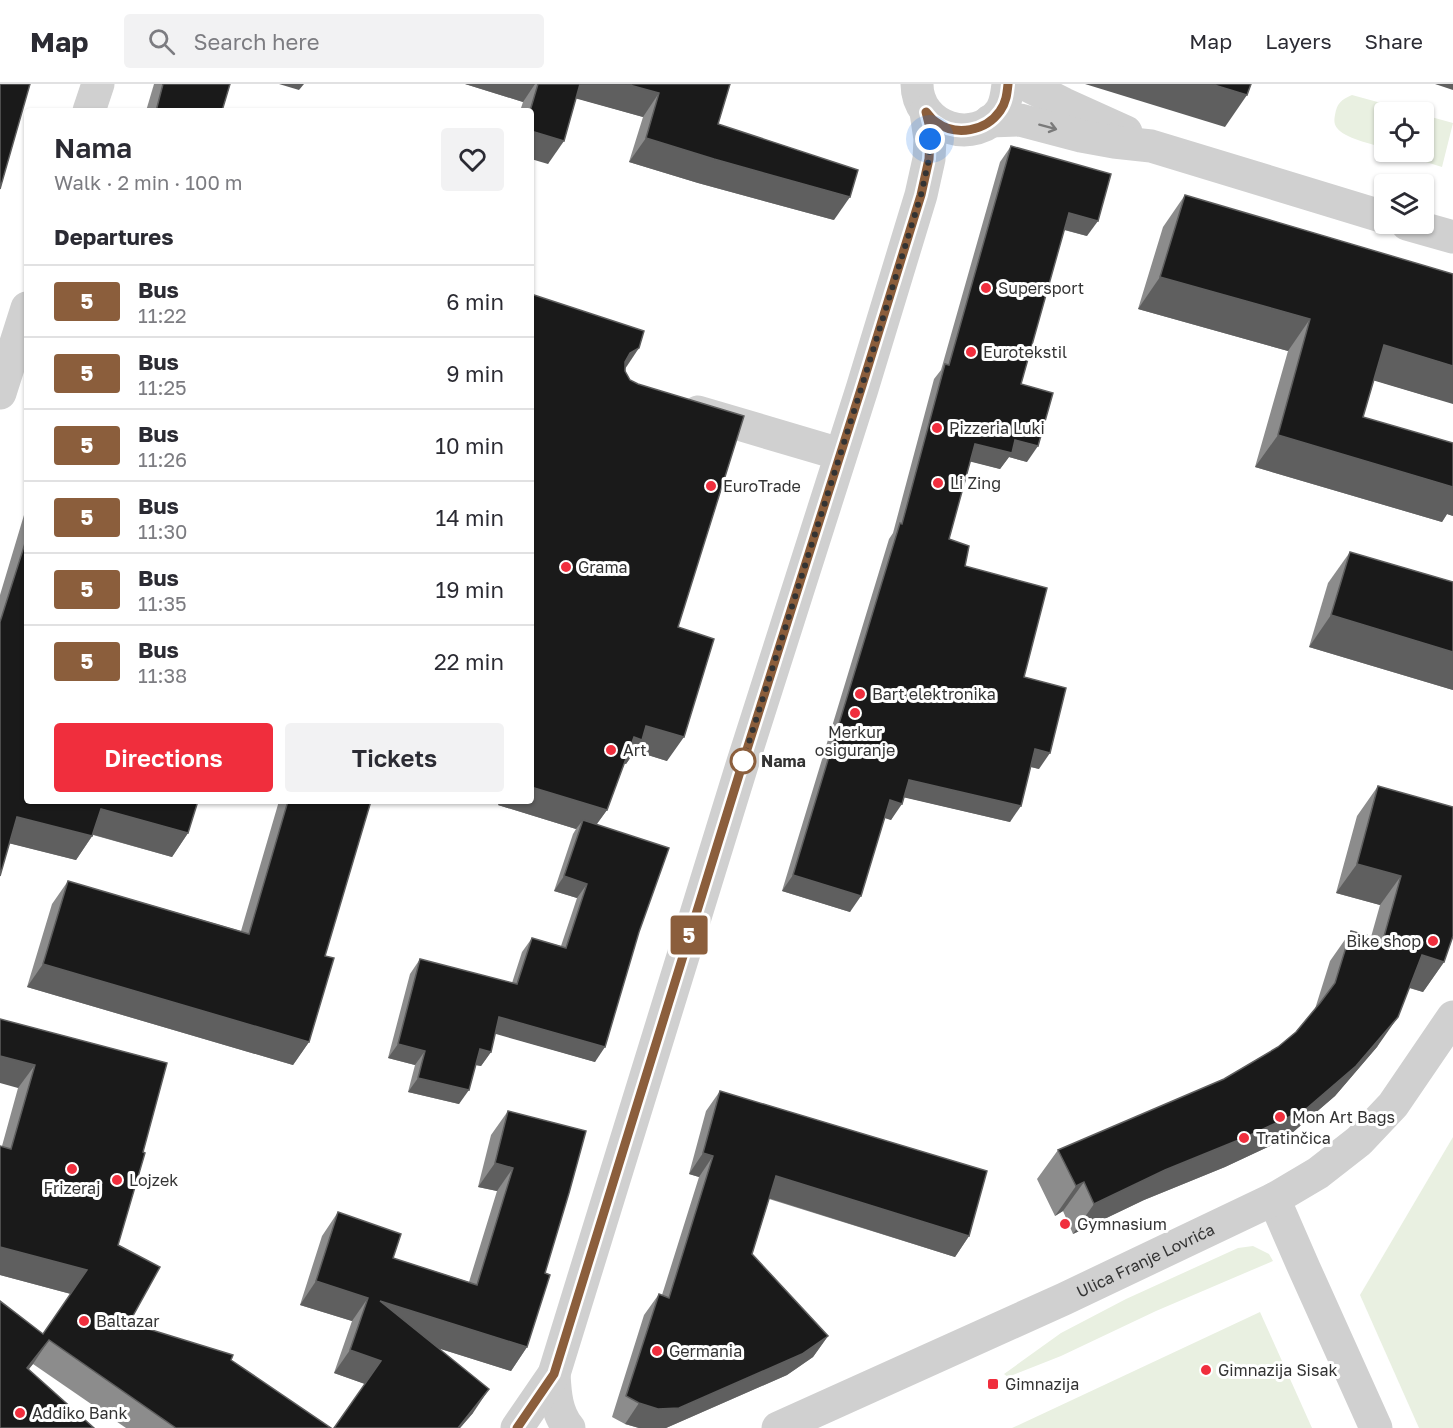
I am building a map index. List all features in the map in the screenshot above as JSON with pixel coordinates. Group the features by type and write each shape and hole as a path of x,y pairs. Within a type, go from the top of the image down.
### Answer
{"street":[{"path":"90,108 98,84"},
{"path":"894,84 921,100 936,122 949,128 962,130 1020,120 1081,136 1151,146 1374,214"},
{"path":"921,195 952,150 1001,111 1007,98 1008,84"},
{"path":"1025,84 1151,146"},
{"path":"517,1428 554,1374 921,195 929,159 930,132 921,100"},
{"path":"1434,232 1453,237"},
{"path":"0,393 24,317"},
{"path":"672,404 840,454"},
{"name":"Ulica Franje Lovrića","path":"778,1428 1044,1309 1274,1199 1318,1173 1359,1141 1393,1105 1453,1017"},
{"path":"1274,1199 1376,1428"},
{"path":"554,1374 558,1406 568,1428"},
{"path":"534,1428 551,1428"}],"green space":[{"path":"1352,95 1378,102 1374,102 1374,145 1352,138 1336,126 1334,119 1342,100"},
{"path":"1434,118 1453,123 1442,167 1426,162 1434,162"},
{"path":"1453,1137 1453,1428 1419,1428 1360,1295"},
{"path":"1253,1246 1269,1254 1273,1261 1156,1311 1061,1356 1008,1377 1004,1374 1061,1333 1126,1299 1238,1248"},
{"name":"Gimnazija Sisak","path":"1260,1312 1312,1428 1012,1428"}],"building":[{"path":"0,84 30,84 0,189"},
{"path":"163,84 230,84 223,108 157,108"},
{"path":"538,84 580,84 564,141 534,132 534,108 531,108"},
{"path":"626,84 730,84 718,124 858,170 850,197 646,138 659,93"},
{"path":"1211,84 1251,84 1247,95"},
{"path":"1011,146 1111,174 1098,221 1069,213 1021,384 1053,393 1038,446 1015,440 1012,453 975,444 949,539 969,546 965,566 1047,588 1024,677 1066,688 1050,753 1035,749 1021,806 909,780 902,804 890,800 861,896 793,875 900,523 902,524 945,364 949,365"},
{"path":"1185,195 1453,274 1453,366 1384,345 1363,417 1453,443 1453,487 1278,435 1310,319 1160,277"},
{"path":"534,295 644,331 639,348 630,353 625,362 625,371 630,380 744,416 678,627 714,639 684,737 646,726 642,740 634,737 607,810 534,788"},
{"path":"24,546 24,804 197,804 188,833 101,809 92,836 17,817 0,876 0,622"},
{"path":"1350,552 1453,582 1453,652 1331,615"},
{"path":"1378,786 1453,807 1453,936 1444,962 1422,955 1398,1017 1356,1066 1306,1109 1246,1137 1165,1170 1094,1204 1084,1182 1076,1186 1058,1150 1224,1079 1278,1047 1296,1032 1335,983 1351,931 1383,940 1401,876 1357,864"},
{"path":"287,804 370,804 325,956 334,958 309,1042 43,964 68,881 249,934"},
{"path":"583,820 669,848 639,932 605,1047 499,1017 491,1052 480,1049 469,1090 418,1078 425,1051 398,1044 420,959 517,984 532,938 566,948 587,884 564,876"},
{"path":"0,1019 167,1063 143,1152 145,1153 118,1245 160,1267 129,1323 233,1355 231,1360 331,1428 176,1428 49,1340 27,1368 94,1428 0,1428 0,1301 43,1334 87,1270 0,1247 0,1146 11,1149 35,1065 0,1056"},
{"path":"720,1091 987,1171 969,1236 776,1176 752,1254 828,1336 802,1354 679,1408 658,1409 626,1396 659,1294 669,1298 713,1156 703,1153"},
{"path":"508,1111 586,1131 545,1273 550,1275 527,1347 380,1301 489,1389 458,1428 334,1428 381,1361 350,1350 368,1298 316,1281 338,1212 401,1234 393,1258 477,1285 513,1168 495,1163"}],"bus line":[{"name":"5","path":"517,1428 554,1374 868,367 921,195 929,159 930,139 926,112 936,122 949,128 976,129 990,122 1001,111 1007,98 1008,84"}],"place":[{"name":"Supersport","path":"986,288"},
{"name":"Eurotekstil","path":"971,352"},
{"name":"Pizzeria Luki","path":"937,428"},
{"name":"Li Zing","path":"938,483"},
{"name":"EuroTrade","path":"711,486"},
{"name":"Grama","path":"566,567"},
{"name":"Bart elektronika","path":"860,694"},
{"name":"Merkur osiguranje","path":"855,713"},
{"name":"Art","path":"611,750"},
{"name":"Nama","path":"743,761"},
{"name":"Bike shop","path":"1433,941"},
{"name":"Mon Art Bags","path":"1280,1117"},
{"name":"Tratinčica","path":"1244,1138"},
{"name":"Frizeraj","path":"72,1169"},
{"name":"Lojzek","path":"117,1180"},
{"name":"Gymnasium","path":"1065,1224"},
{"name":"Baltazar","path":"84,1321"},
{"name":"Germania","path":"657,1351"},
{"name":"Gimnazija Sisak","path":"1206,1370"},
{"name":"Gimnazija","path":"993,1384"},
{"name":"Addiko Bank","path":"20,1413"}],"route":[{"path":"743,761 921,195 929,159 930,139"}]}
